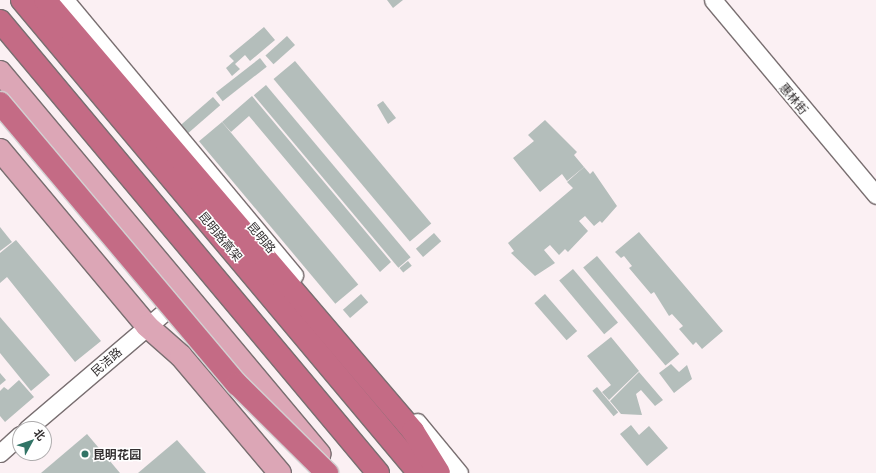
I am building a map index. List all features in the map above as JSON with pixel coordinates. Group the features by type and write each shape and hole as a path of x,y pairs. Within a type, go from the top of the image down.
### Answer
{"highway":[{"name":"昆明路高架","path":"22,0 419,473"},
{"path":"45,0 413,431 439,473"},
{"path":"0,21 378,473"},
{"path":"0,103 238,384 326,473"}],"main road":[{"path":"0,72 335,473"},
{"path":"0,150 147,326 181,356 280,473"}],"street":[{"name":"昆明路","path":"65,0 459,473"},
{"name":"惠林街","path":"712,0 876,195"},
{"name":"民洁路","path":"36,421 186,294"},
{"path":"0,452 12,442"}],"building":[{"path":"387,0 403,0 393,8"},
{"path":"264,27 275,40 250,61 245,55 235,64 240,69 232,76 226,68 234,61 229,56"},
{"path":"287,36 295,45 273,64 265,55"},
{"path":"260,58 267,67 223,101 216,92"},
{"path":"295,61 431,223 410,241 274,79"},
{"path":"266,85 411,257 398,268 254,95"},
{"path":"252,96 391,262 380,272 249,116 231,132 222,122"},
{"path":"213,97 220,105 184,137 177,128"},
{"path":"383,101 396,118 388,124 377,105"},
{"path":"545,120 577,152 574,155 584,167 567,181 562,174 540,192 513,158 534,141 528,135"},
{"path":"222,122 358,284 335,304 199,141"},
{"path":"584,167 590,174 593,171 617,206 602,223 600,221 594,226 585,216 579,221 588,231 568,252 565,249 559,255 550,245 544,250 555,263 535,276 511,253 514,251 508,243 573,188 567,182"},
{"path":"0,227 12,242 0,251"},
{"path":"639,232 723,331 702,349 696,342 693,345 679,329 683,326 672,314 669,316 654,292 651,294 629,268 632,266 624,256 621,258 615,252"},
{"path":"434,233 441,241 423,257 416,249"},
{"path":"16,240 101,341 75,362 7,277 0,283 0,253"},
{"path":"597,256 679,354 665,366 583,268"},
{"path":"408,261 412,266 403,273 399,268"},
{"path":"573,269 618,323 604,334 559,281"},
{"path":"361,294 368,302 350,318 343,310"},
{"path":"545,294 577,331 567,340 534,303"},
{"path":"0,317 50,375 31,391 0,353"},
{"path":"611,337 639,371 609,400 602,392 611,385 587,356"},
{"path":"671,364 679,372 687,365 692,379 674,393 659,373"},
{"path":"639,372 663,400 655,406 641,390 636,394 642,415 621,414 610,401"},
{"path":"0,373 6,380 0,385"},
{"path":"19,380 34,397 5,422 0,416 0,391 4,387 8,390"},
{"path":"597,387 618,412 614,416 592,391"},
{"path":"631,425 639,435 649,426 668,448 647,466 620,434"},
{"name":"昆明花园","path":"87,434 120,473 41,473"},
{"name":"昆明花园","path":"177,440 206,473 138,473"}],"place":[{"name":"昆明花园","path":"85,454"}]}
